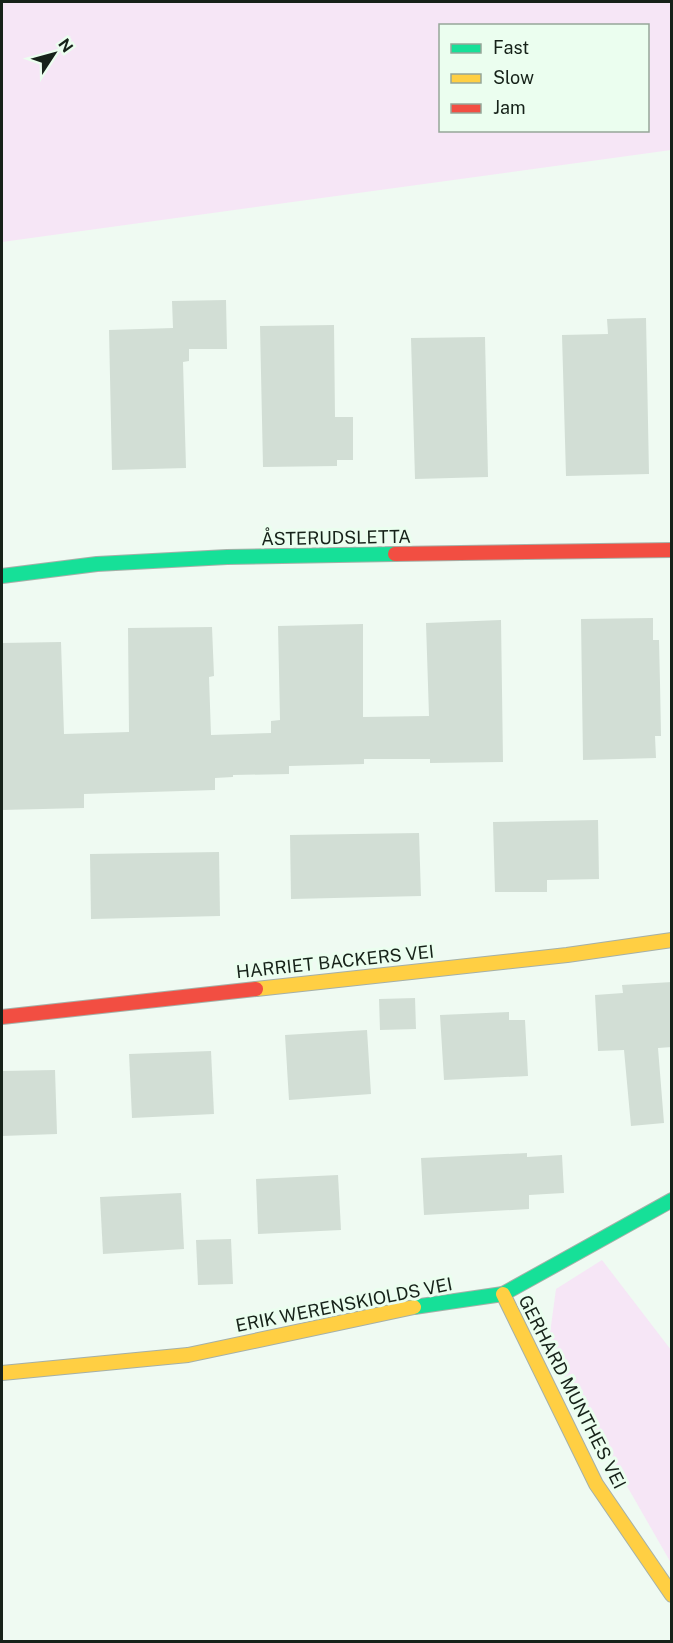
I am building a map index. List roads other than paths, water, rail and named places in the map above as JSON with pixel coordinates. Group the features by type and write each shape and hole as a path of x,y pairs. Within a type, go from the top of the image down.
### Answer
{"street":[{"name":"ÅSTERUDSLETTA","path":"2,576 97,564 227,557 672,550"},
{"name":"HARRIET BACKERS VEI","path":"2,1017 567,955 672,940"},
{"name":"ERIK WERENSKIOLDS VEI","path":"2,1373 188,1355 392,1310 503,1294 672,1200"},
{"name":"GERHARD MUNTHES VEI","path":"503,1294 596,1484 672,1594"}]}
